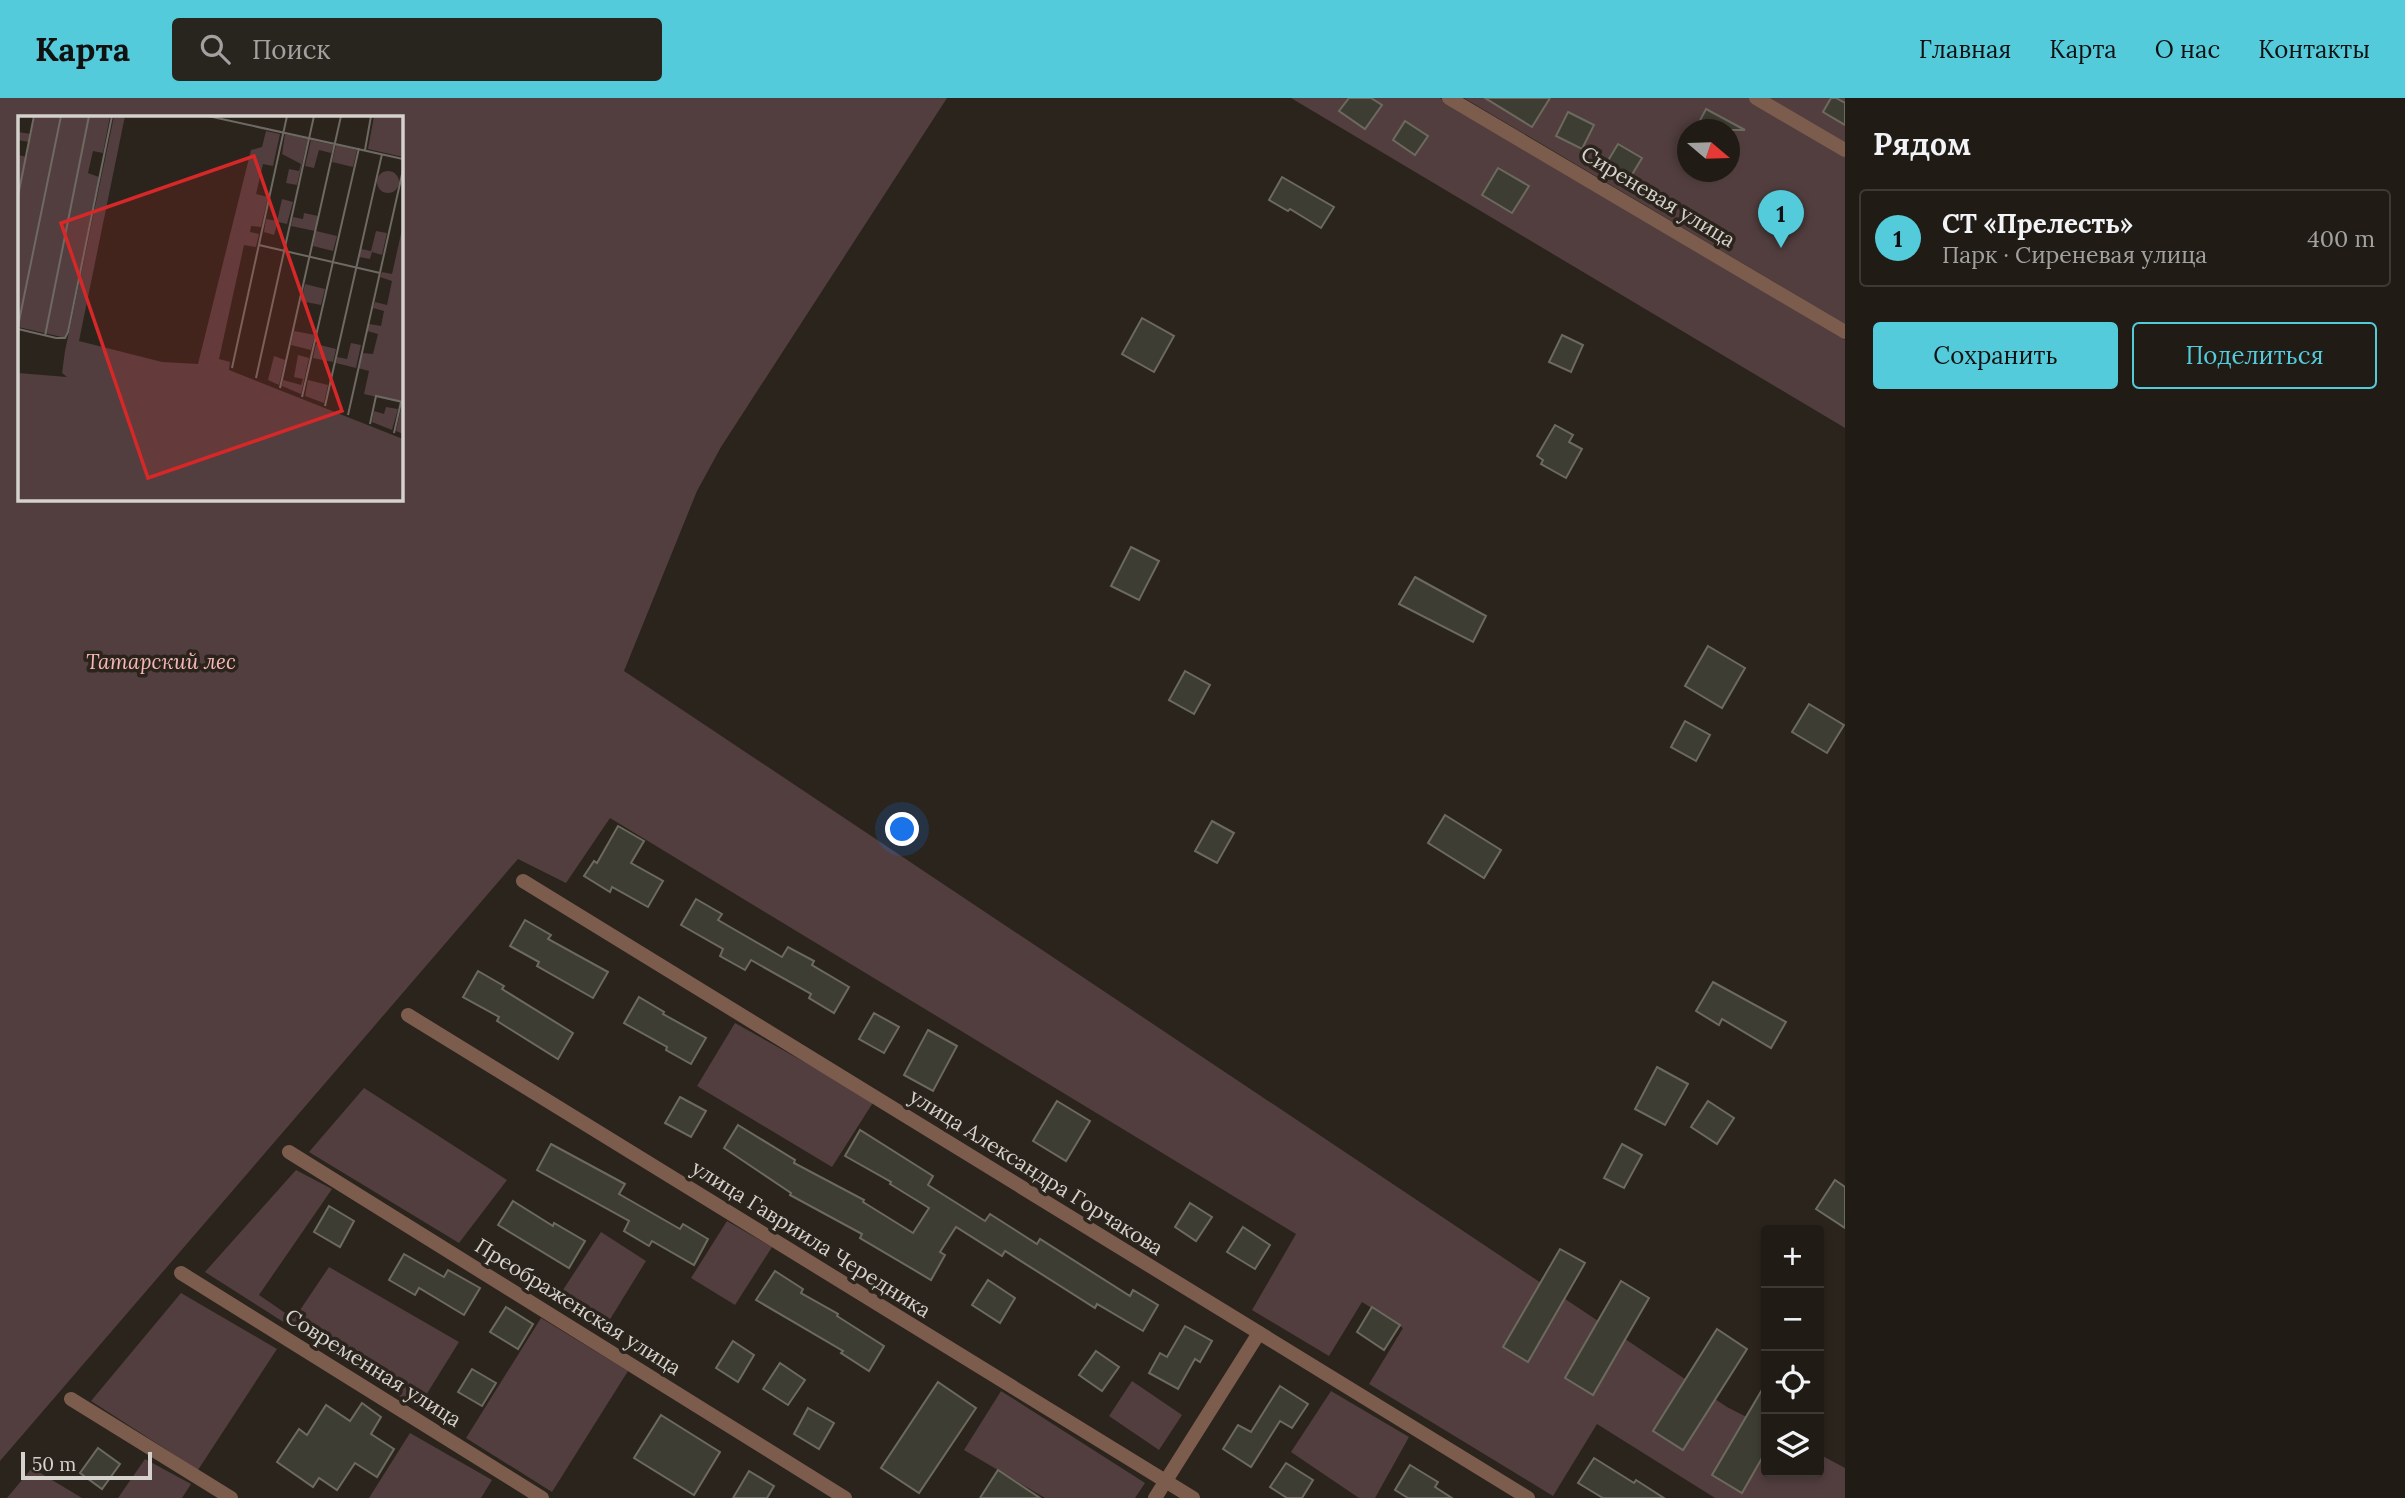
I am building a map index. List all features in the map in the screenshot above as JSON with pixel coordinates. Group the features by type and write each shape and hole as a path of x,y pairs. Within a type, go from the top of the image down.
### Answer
{"street":[{"name":"Сиреневая улица","path":"1450,98 1845,332"},
{"path":"1756,98 1845,150"},
{"name":"улица Александра Горчакова","path":"523,881 1528,1498"},
{"name":"улица Гавриила Чередника","path":"408,1015 1193,1498"},
{"name":"Преображенская улица","path":"289,1152 845,1498"},
{"name":"Современная улица","path":"181,1273 542,1498"},
{"path":"1155,1498 1259,1334"},
{"path":"71,1399 231,1498"}],"green space":[{"name":"Татарский лес","path":"0,98 947,98 721,447 697,491 624,671 1727,1407 1761,1424 1761,1477 1824,1477 1824,1457 1845,1468 1845,1498 1715,1498 1597,1424 1553,1496 1369,1384 1403,1328 1362,1302 1329,1356 1252,1310 1296,1234 610,818 566,883 518,859 0,1461"},
{"path":"1291,98 1440,98 1845,340 1845,428"},
{"path":"1464,98 1845,98 1845,324"},
{"path":"735,1023 874,1101 832,1167 697,1086"},
{"path":"364,1088 507,1180 459,1243 309,1152"},
{"path":"296,1170 332,1189 259,1295 294,1319 329,1267 459,1342 418,1408 205,1272"},
{"path":"727,1221 772,1247 735,1305 691,1278"},
{"path":"601,1232 646,1261 604,1329 557,1299"},
{"path":"181,1293 277,1349 198,1470 91,1401"},
{"path":"541,1318 628,1371 552,1492 466,1438"},
{"path":"1132,1381 1182,1415 1159,1450 1109,1416"},
{"path":"1001,1391 1145,1483 1135,1498 1045,1498 964,1450"},
{"path":"1331,1391 1409,1437 1375,1498 1359,1498 1291,1452"},
{"path":"410,1433 492,1480 481,1498 369,1498"},
{"path":"145,1459 191,1484 182,1498 118,1498"},
{"path":"32,1468 82,1498 7,1498"}],"building":[{"path":"1349,98 1371,98 1382,105 1365,129 1339,111"},
{"path":"1485,98 1550,98 1532,127"},
{"path":"1831,98 1845,103 1845,125 1823,112"},
{"path":"1706,109 1725,119 1701,119"},
{"path":"1568,112 1594,125 1582,149 1556,136"},
{"path":"1405,121 1428,136 1415,155 1393,140"},
{"path":"1618,144 1642,158 1630,178 1606,164"},
{"path":"1498,168 1529,186 1512,213 1482,195"},
{"path":"1282,177 1334,207 1321,228 1269,200"},
{"path":"1142,318 1174,336 1154,372 1122,354"},
{"path":"1562,335 1583,345 1571,372 1549,362"},
{"path":"1555,425 1573,435 1569,442 1582,449 1566,478 1541,464 1543,460 1537,456"},
{"path":"1131,547 1159,561 1139,600 1111,586"},
{"path":"1415,577 1486,616 1473,642 1399,604"},
{"path":"1708,646 1745,668 1722,708 1685,686"},
{"path":"1185,671 1210,685 1194,714 1169,700"},
{"path":"1809,704 1844,725 1827,753 1792,732"},
{"path":"1685,721 1710,735 1696,761 1671,747"},
{"path":"1445,815 1501,850 1484,878 1428,843"},
{"path":"1212,821 1234,833 1217,863 1195,851"},
{"path":"618,826 644,841 631,863 663,881 648,907 612,887 610,892 584,876 594,861 597,863"},
{"path":"696,899 722,914 718,920 782,957 788,947 814,961 812,965 849,987 834,1013 809,998 811,994 751,960 745,970 720,956 723,949 681,925"},
{"path":"525,920 551,935 548,939 608,972 593,998 537,966 539,962 510,946"},
{"path":"478,971 573,1033 558,1059 497,1021 499,1017 463,997"},
{"path":"1713,982 1786,1022 1771,1048 1722,1019 1719,1025 1696,1011"},
{"path":"639,997 706,1038 691,1064 624,1023"},
{"path":"874,1013 899,1027 884,1053 859,1039"},
{"path":"928,1030 957,1046 933,1091 904,1075"},
{"path":"1657,1067 1688,1084 1665,1125 1635,1109"},
{"path":"680,1097 706,1111 691,1137 665,1123"},
{"path":"1057,1101 1090,1121 1066,1161 1033,1141"},
{"path":"1708,1101 1734,1118 1717,1144 1691,1127"},
{"path":"738,1125 795,1160 794,1163 864,1200 863,1202 913,1233 929,1208 890,1184 891,1182 845,1156 860,1130 933,1176 928,1185 985,1221 990,1214 1037,1244 1040,1239 1130,1296 1133,1290 1158,1305 1143,1331 1097,1304 1095,1308 1005,1251 1002,1256 956,1227 940,1252 945,1255 931,1280 860,1238 862,1234 790,1195 791,1193 724,1148"},
{"path":"551,1144 625,1184 619,1194 680,1229 683,1224 708,1239 694,1265 652,1241 649,1246 624,1231 629,1221 537,1170"},
{"path":"1622,1144 1642,1155 1624,1188 1604,1178"},
{"path":"1835,1180 1845,1187 1845,1228 1816,1209"},
{"path":"513,1201 553,1226 554,1223 585,1241 569,1268 498,1225"},
{"path":"1190,1203 1212,1217 1196,1241 1175,1227"},
{"path":"329,1206 354,1221 340,1247 314,1232"},
{"path":"1243,1227 1270,1245 1255,1269 1227,1252"},
{"path":"1560,1249 1585,1263 1528,1362 1503,1347"},
{"path":"404,1254 444,1277 448,1270 480,1288 464,1315 419,1288 415,1295 389,1280"},
{"path":"775,1271 803,1289 801,1293 838,1314 837,1316 884,1346 869,1371 841,1353 843,1351 756,1300"},
{"path":"988,1280 1015,1298 1000,1323 972,1305"},
{"path":"1621,1281 1649,1298 1593,1395 1565,1378"},
{"path":"506,1307 533,1324 518,1349 490,1332"},
{"path":"1372,1307 1400,1325 1384,1350 1357,1332"},
{"path":"1185,1326 1212,1341 1200,1362 1195,1359 1178,1389 1149,1373 1160,1353 1167,1357"},
{"path":"1717,1329 1747,1349 1683,1450 1653,1431"},
{"path":"733,1341 754,1355 738,1382 716,1368"},
{"path":"1096,1351 1119,1367 1102,1391 1079,1375"},
{"path":"780,1363 805,1380 788,1405 763,1389"},
{"path":"472,1369 496,1383 482,1406 458,1392"},
{"path":"938,1382 976,1408 919,1493 881,1468"},
{"path":"1280,1386 1308,1404 1292,1428 1280,1421 1251,1467 1223,1449 1238,1425 1251,1432"},
{"path":"1761,1392 1761,1460 1742,1493 1712,1475"},
{"path":"362,1403 381,1417 371,1434 394,1449 377,1477 355,1463 337,1490 319,1478 313,1487 277,1462 299,1429 307,1435 326,1405 350,1421"},
{"path":"808,1408 834,1423 819,1449 794,1434"},
{"path":"661,1415 720,1452 694,1495 634,1458"},
{"path":"98,1448 120,1464 102,1489 80,1473"},
{"path":"1594,1458 1664,1498 1603,1498 1578,1483"},
{"path":"1286,1463 1313,1480 1302,1498 1287,1498 1270,1487"},
{"path":"1410,1465 1438,1482 1435,1487 1452,1498 1408,1498 1395,1490"},
{"path":"998,1470 1040,1498 980,1498"},
{"path":"749,1471 774,1486 767,1498 733,1498"}],"place":[{"name":"СТ «Прелесть»","path":"1781,248"}]}
